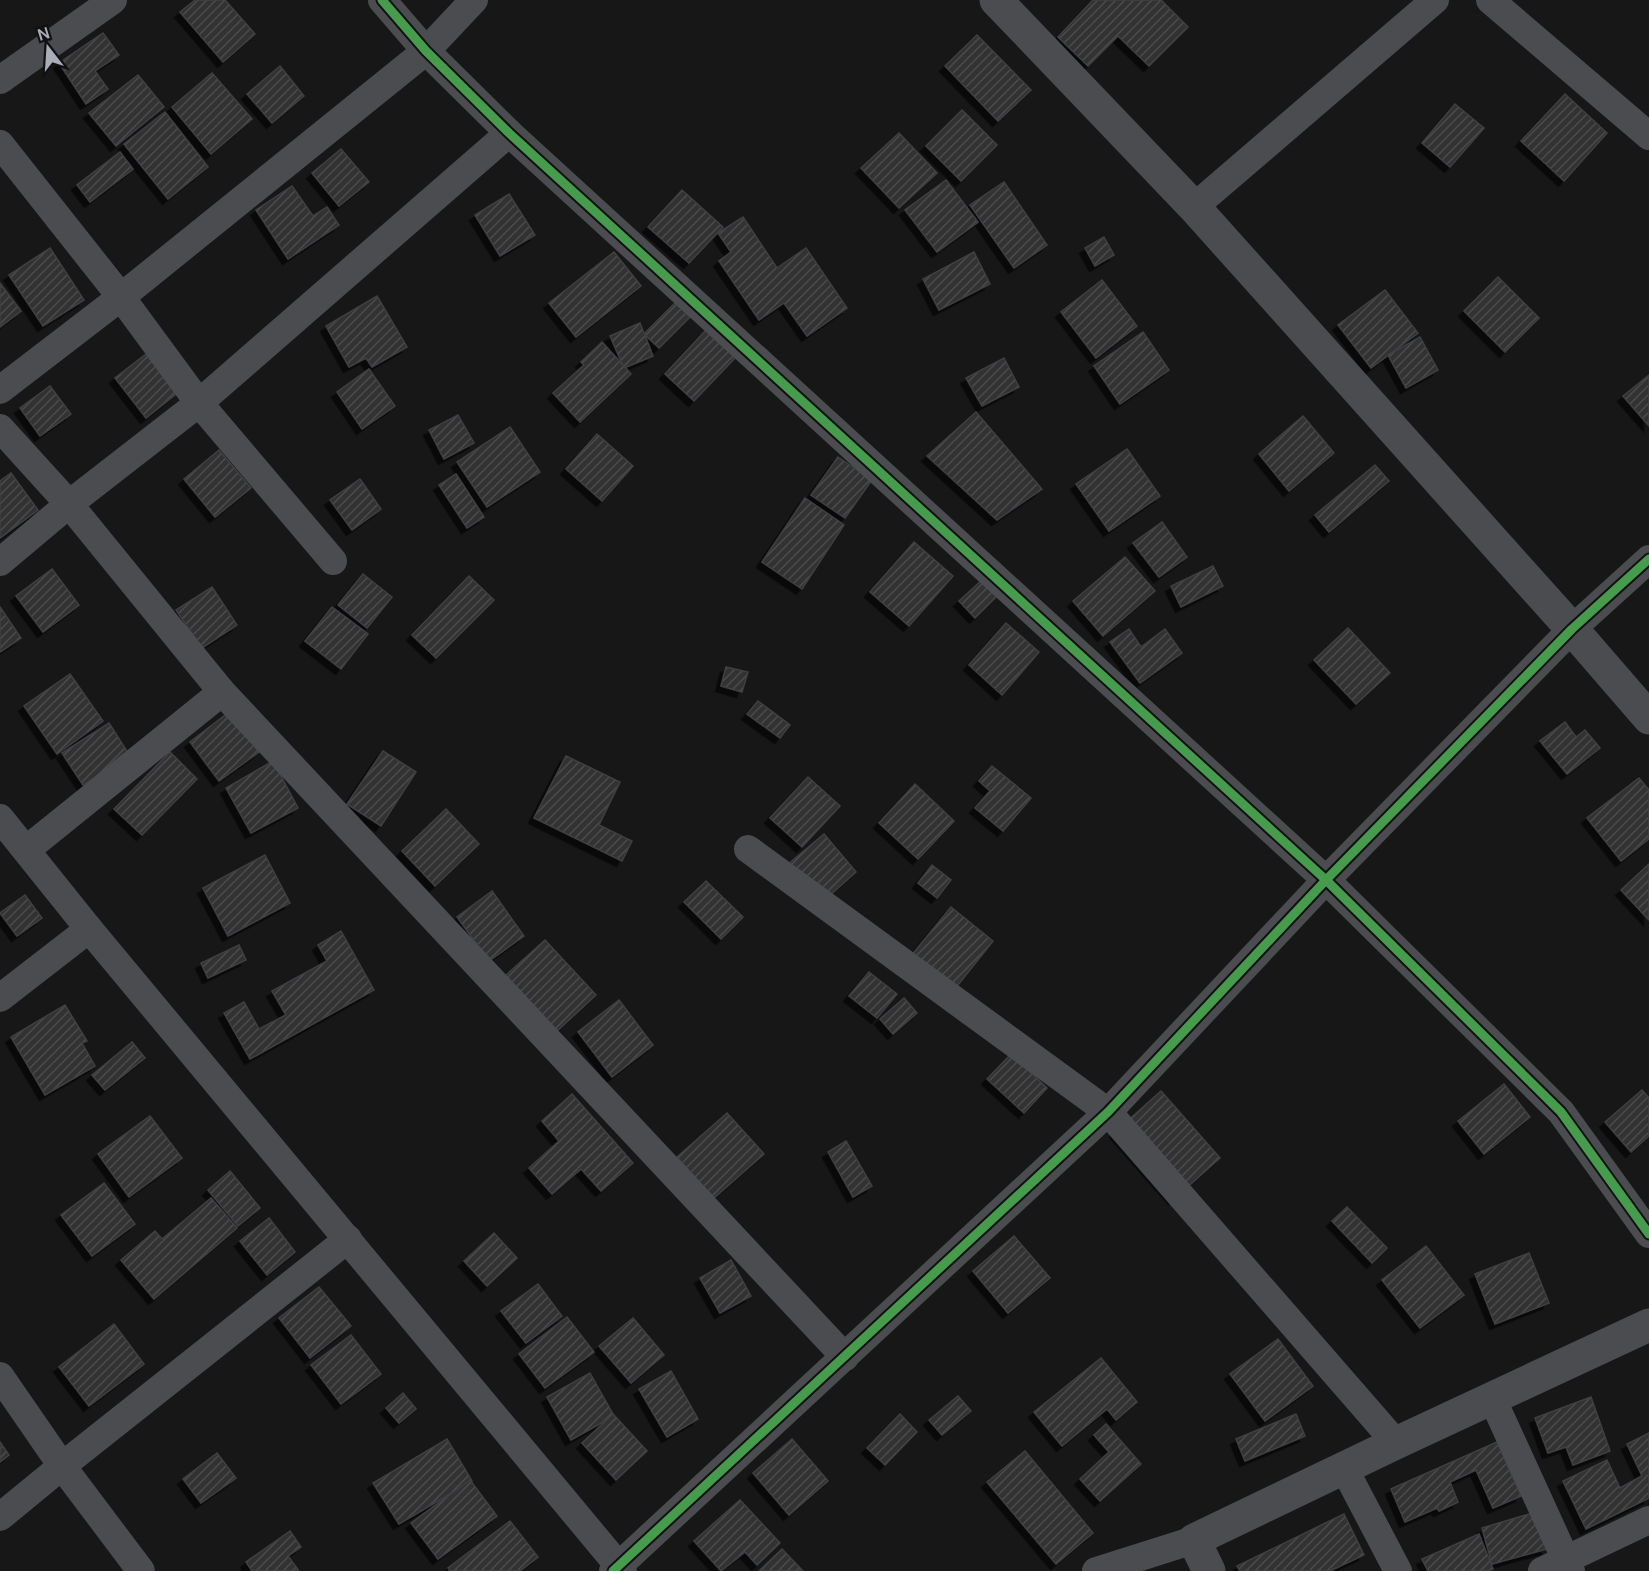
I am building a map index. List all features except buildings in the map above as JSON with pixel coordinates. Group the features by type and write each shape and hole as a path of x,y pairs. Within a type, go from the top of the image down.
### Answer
{"street":[{"path":"0,80 113,0"},
{"path":"382,0 426,51 509,133 1326,880 1561,1112 1649,1234"},
{"path":"0,390 121,297 426,51 474,0"},
{"path":"996,0 1194,207 1649,718"},
{"path":"1194,207 1436,0"},
{"path":"1490,0 1649,136"},
{"path":"0,562 69,504 199,403 509,133"},
{"path":"0,144 121,297 199,403 333,561"},
{"path":"0,428 69,504 222,692 845,1358"},
{"path":"0,818 89,929 619,1569 1108,1112 1326,880 1572,629 1649,559"},
{"path":"26,850 222,692"},
{"path":"748,849 1108,1112 1396,1443"},
{"path":"0,998 89,929"},
{"path":"0,1517 348,1239"},
{"path":"1096,1571 1194,1540 1649,1325"},
{"path":"0,1376 62,1466 141,1571"},
{"path":"1492,1398 1560,1567 1649,1520"},
{"path":"1344,1468 1398,1571"},
{"path":"1194,1540 1209,1571"}],"cycle path":[{"path":"382,0 426,51 509,133 1326,880 1561,1112 1649,1234"},
{"path":"613,1571 1108,1112 1326,880 1572,629 1649,559"}]}
